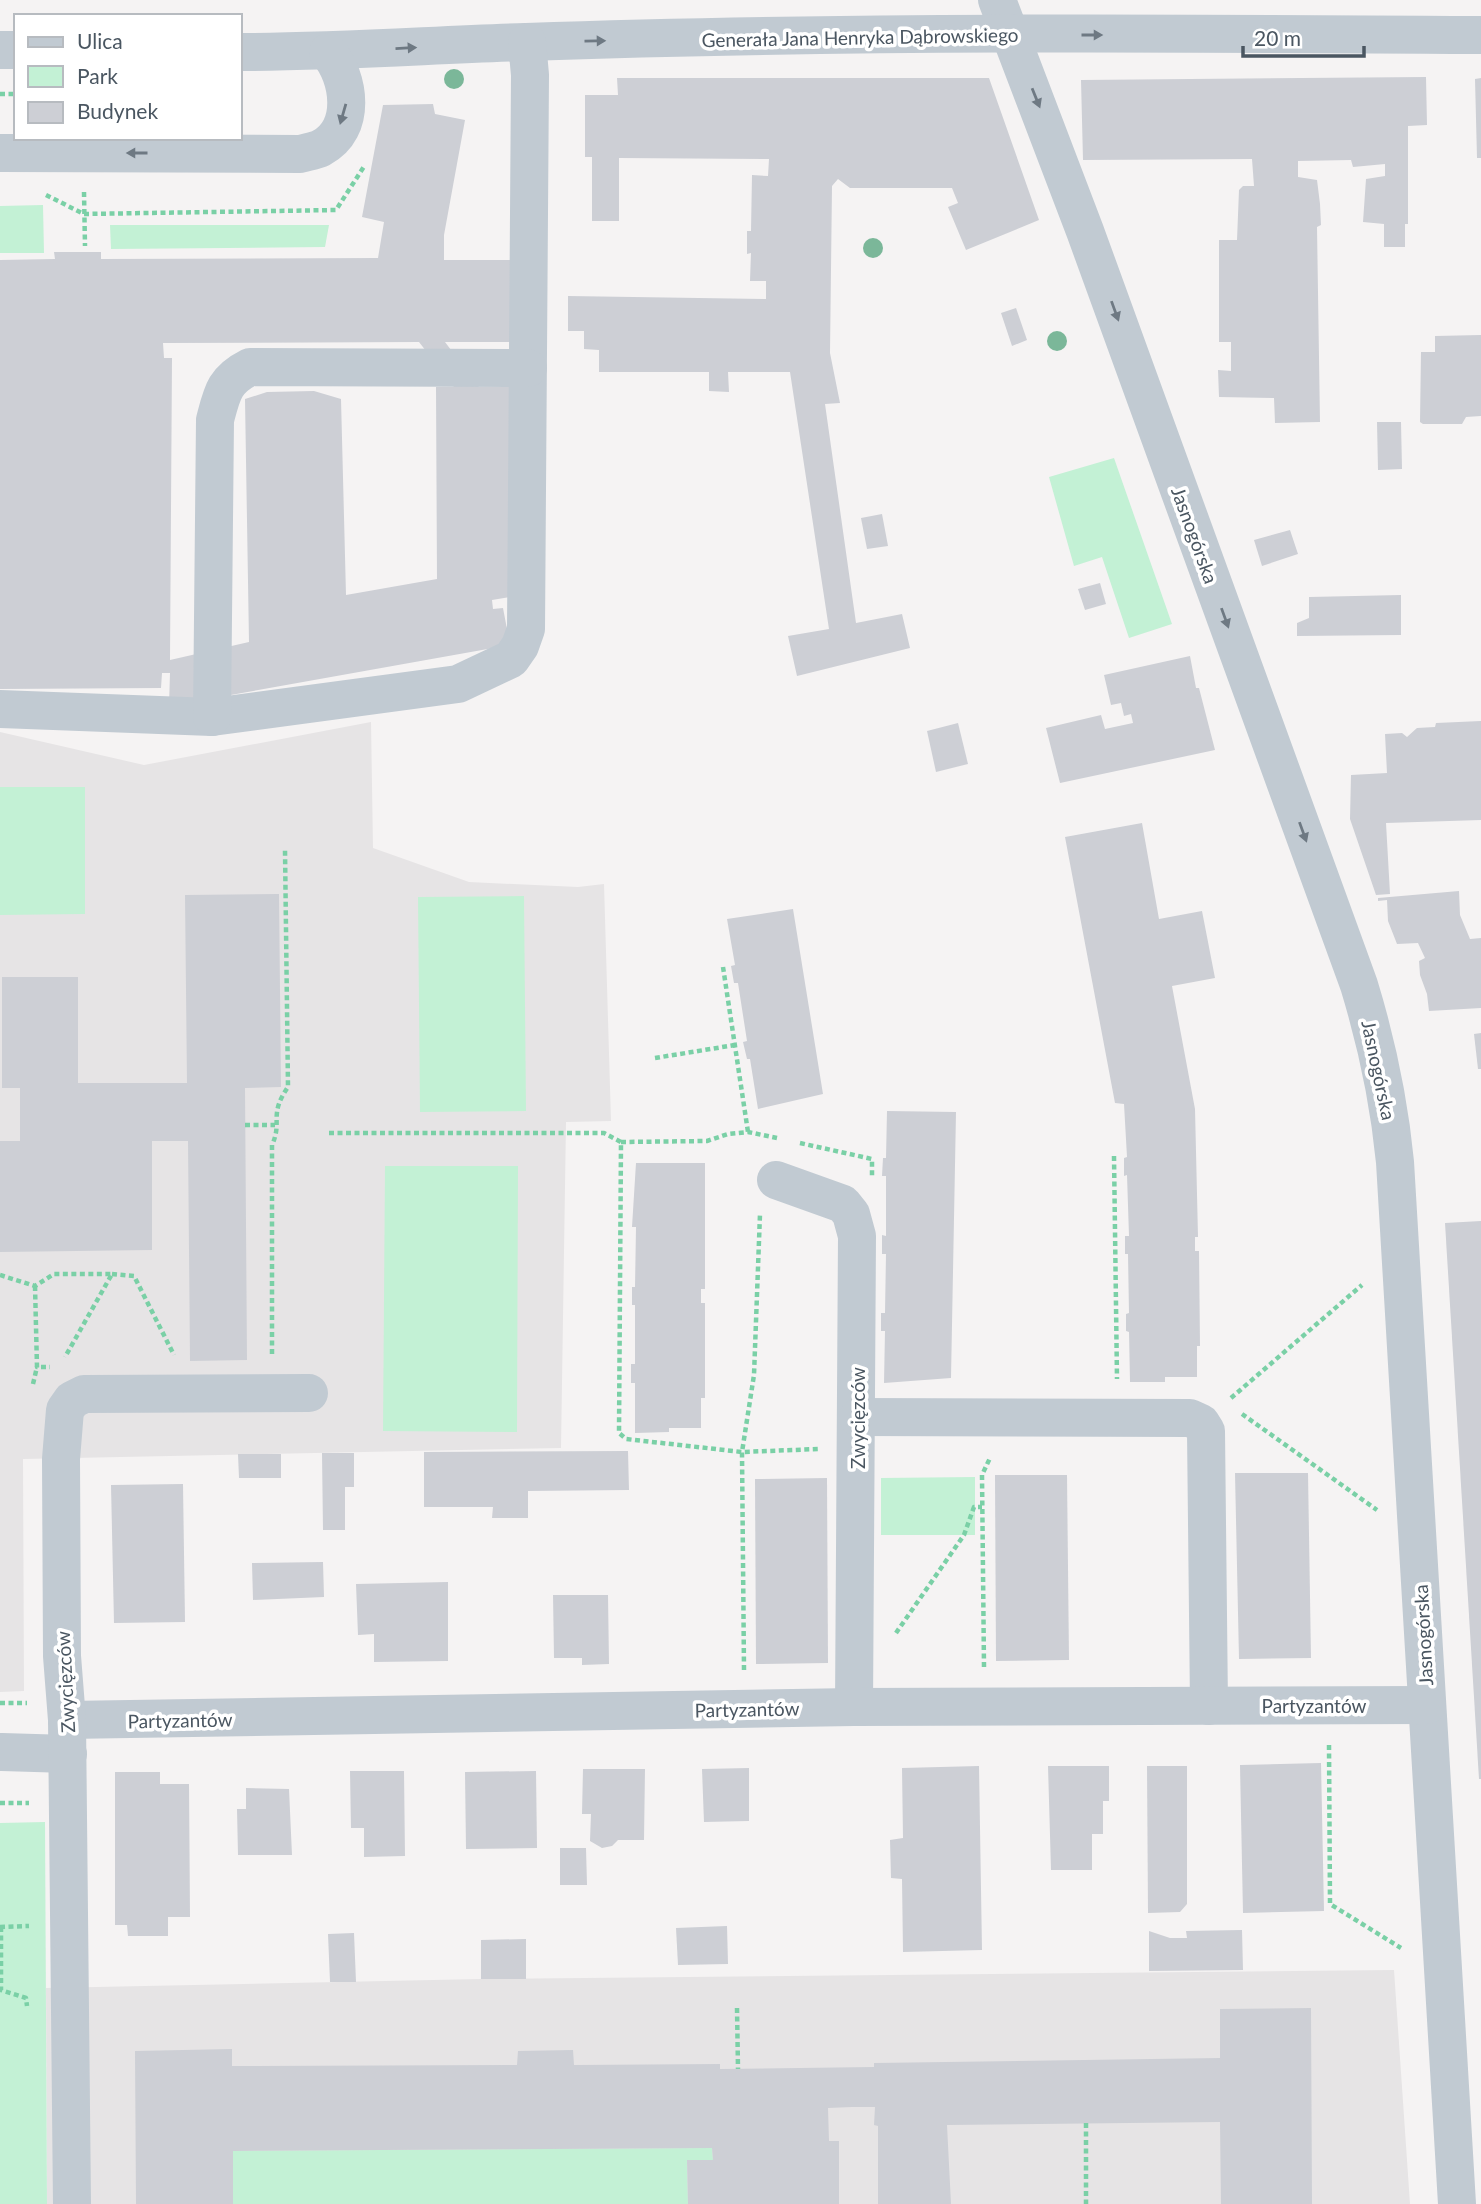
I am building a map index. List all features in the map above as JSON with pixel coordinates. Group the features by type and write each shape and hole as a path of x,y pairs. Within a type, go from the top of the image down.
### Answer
{"street":[{"name":"Generała Jana Henryka Dąbrowskiego","path":"242,52 328,52 1004,17 1481,35"},
{"name":"Jasnogórska","path":"1004,17 1124,337 1359,985 1378,1048 1390,1102 1427,1705 1465,2195"},
{"path":"0,709 212,717 458,684 511,659 520,646 526,629 530,75 527,42"},
{"path":"0,153 300,154 320,149 337,135 347,101 346,84 340,66 328,52"},
{"path":"212,717 215,420 223,391 233,376 250,368 528,368"},
{"name":"Zwycięzców","path":"768,1196 843,1204 851,1213 858,1236 855,1707"},
{"name":"Zwycięzców","path":"72,2204 68,1737 62,1656 61,1459 65,1410 72,1400 84,1394 309,1393"},
{"path":"858,1432 1010,1418 1190,1418 1201,1423 1206,1431 1209,1706"},
{"name":"Partyzantów","path":"2,1752 68,1737 745,1709 1427,1705"}],"path":[{"path":"271,1393 272,1145 275,1105 288,1087 285,850"},
{"path":"723,967 748,1132"},
{"path":"655,1058 735,1045"},
{"path":"245,1125 275,1125"},
{"path":"329,1133 604,1133 621,1142 619,1433 626,1439 742,1451 858,1432"},
{"path":"1114,1156 1118,1418"},
{"path":"745,1709 742,1451 754,1375 768,1196"},
{"path":"59,1367 112,1274"},
{"path":"0,1275 35,1286 54,1275 134,1276 180,1367"},
{"path":"1226,1402 1366,1282"},
{"path":"35,1286 35,1307"},
{"path":"1236,1410 1378,1511"},
{"path":"985,1676 982,1475 1010,1418"},
{"path":"894,1635 964,1535 974,1507 982,1507"},
{"path":"1329,1750 1330,1904 1406,1951"},
{"path":"1,1927 0,1990 26,1998 27,2010"},
{"path":"737,2008 738,2069"},
{"path":"1086,2123 1086,2204"}],"shaded area":[{"path":"371,722 373,848 469,882 578,887 604,884 611,1121 566,1122 561,1448 23,1459 24,1691 0,1692 0,732 144,765"},
{"path":"1394,1970 1410,2204 47,2204 46,1988 481,1979"}],"green space":[{"path":"43,205 44,253 0,253 0,206"},
{"path":"110,225 329,225 325,247 111,249"},
{"path":"1114,458 1172,624 1129,638 1102,557 1074,566 1049,477"},
{"path":"0,787 85,787 85,914 0,915"},
{"path":"524,896 526,1111 420,1112 418,897"},
{"path":"385,1166 518,1166 517,1432 383,1431"},
{"path":"975,1477 975,1535 881,1535 881,1478"},
{"path":"45,1822 47,2204 0,2204 0,1823"},
{"path":"712,2148 713,2160 687,2161 688,2204 233,2204 233,2151"}],"building":[{"path":"1426,77 1427,125 1408,126 1408,224 1405,224 1405,247 1384,247 1384,224 1363,222 1366,179 1385,176 1385,164 1353,167 1351,160 1298,161 1298,177 1317,180 1320,204 1321,225 1317,227 1320,422 1275,423 1274,398 1219,397 1218,370 1231,371 1231,342 1219,342 1219,240 1237,240 1239,190 1243,186 1254,186 1252,159 1083,160 1081,80"},
{"path":"617,78 989,78 1039,220 966,250 948,207 958,203 952,188 850,188 838,179 832,186 830,353 840,403 825,404 856,623 902,614 910,648 797,676 788,636 829,629 790,372 728,372 729,392 709,391 709,372 599,372 599,350 584,349 584,331 568,331 568,296 766,299 766,281 750,281 751,253 747,254 747,231 751,231 752,175 768,176 769,159 619,158 619,221 592,221 592,157 585,157 585,95 618,95"},
{"path":"1481,78 1481,158 1477,158 1475,79"},
{"path":"433,104 435,114 465,120 444,235 444,260 514,260 514,342 445,342 479,387 515,387 516,596 492,600 493,609 503,608 510,645 169,706 170,673 162,673 161,688 0,689 0,260 55,259 54,252 101,252 101,259 378,258 384,222 362,217 383,105","holes":["419,342 454,387 436,387 437,579 346,595 341,399 314,391 267,392 245,399 249,642 170,660 172,358 164,358 163,343"]},
{"path":"1016,308 1027,340 1012,346 1001,313"},
{"path":"1481,335 1481,416 1466,417 1462,424 1420,422 1421,352 1435,352 1435,336"},
{"path":"1377,422 1401,422 1402,469 1378,470"},
{"path":"882,514 888,546 867,549 861,518"},
{"path":"1290,530 1298,554 1262,566 1254,540"},
{"path":"1100,583 1106,604 1085,610 1078,589"},
{"path":"1401,595 1401,635 1297,636 1297,623 1309,618 1309,597"},
{"path":"1190,656 1196,688 1199,688 1215,750 1060,783 1046,728 1101,715 1105,729 1133,723 1131,714 1124,716 1121,703 1111,705 1104,675"},
{"path":"1481,721 1481,820 1386,823 1390,894 1376,895 1350,819 1351,775 1387,773 1385,734 1402,733 1407,737 1417,728 1435,727 1436,723"},
{"path":"958,723 968,764 936,772 927,731"},
{"path":"1142,823 1159,919 1202,911 1215,978 1172,986 1195,1109 1198,1237 1195,1237 1195,1251 1199,1251 1200,1346 1197,1346 1197,1377 1165,1377 1165,1382 1130,1382 1129,1332 1126,1331 1126,1314 1129,1313 1125,1236 1129,1236 1127,1175 1124,1176 1124,1158 1127,1157 1124,1104 1115,1103 1065,837"},
{"path":"1459,891 1460,915 1470,939 1481,938 1481,1008 1429,1011 1427,994 1420,975 1419,961 1425,958 1418,943 1397,944 1388,921 1387,900 1378,901 1378,898"},
{"path":"279,894 281,1087 245,1088 247,1360 190,1361 188,1141 152,1141 152,1250 0,1252 0,1141 20,1141 20,1088 2,1088 2,977 78,977 78,1083 187,1083 185,895"},
{"path":"793,909 823,1094 758,1109 750,1059 747,1059 743,1042 747,1041 738,983 734,983 731,966 735,965 727,919"},
{"path":"1481,1033 1481,1069 1478,1069 1474,1034"},
{"path":"887,1111 956,1112 951,1378 884,1383 885,1331 881,1331 881,1313 885,1313 886,1254 882,1254 882,1235 886,1236 886,1176 882,1176 883,1158 886,1158"},
{"path":"636,1163 705,1163 705,1289 701,1289 701,1303 705,1303 705,1398 701,1398 701,1428 669,1428 669,1432 635,1433 635,1383 631,1383 631,1364 635,1364 635,1305 632,1305 632,1287 635,1287 636,1227 632,1227"},
{"path":"1481,1221 1481,1779 1479,1779 1445,1223"},
{"path":"628,1451 629,1490 528,1491 528,1518 492,1518 493,1507 424,1507 424,1452"},
{"path":"322,1453 354,1453 354,1487 345,1487 345,1530 323,1530"},
{"path":"238,1454 281,1454 281,1478 239,1478"},
{"path":"1235,1473 1308,1473 1311,1658 1239,1659"},
{"path":"995,1475 1067,1475 1069,1660 996,1661"},
{"path":"827,1478 828,1663 756,1664 755,1479"},
{"path":"183,1484 185,1622 114,1623 111,1485"},
{"path":"323,1562 324,1597 253,1600 252,1563"},
{"path":"448,1582 448,1661 374,1662 374,1634 358,1635 356,1584"},
{"path":"553,1595 608,1595 609,1664 582,1665 582,1658 554,1658"},
{"path":"1321,1763 1324,1911 1243,1913 1240,1765"},
{"path":"979,1766 982,1950 903,1952 902,1879 891,1878 890,1840 903,1838 902,1768"},
{"path":"1048,1766 1109,1766 1109,1801 1103,1801 1103,1834 1092,1834 1092,1870 1051,1870"},
{"path":"1147,1766 1187,1766 1187,1904 1180,1912 1148,1913"},
{"path":"749,1768 749,1821 704,1822 702,1769"},
{"path":"583,1769 645,1769 644,1840 618,1840 612,1846 602,1848 590,1841 591,1814 582,1814"},
{"path":"350,1771 404,1771 405,1856 364,1857 364,1828 351,1828"},
{"path":"536,1771 537,1848 466,1849 465,1772"},
{"path":"115,1772 160,1772 160,1784 189,1784 190,1917 168,1917 168,1936 128,1936 127,1925 115,1925"},
{"path":"246,1788 289,1789 292,1855 238,1855 237,1809 246,1809"},
{"path":"560,1848 586,1848 587,1885 560,1885"},
{"path":"727,1926 728,1964 678,1965 676,1928"},
{"path":"1242,1930 1243,1970 1149,1971 1149,1931 1170,1938 1187,1938 1186,1931"},
{"path":"354,1933 356,1982 330,1982 328,1934"},
{"path":"526,1939 526,1979 481,1979 481,1940"},
{"path":"1311,2008 1312,2204 1221,2204 1220,2122 947,2125 951,2204 878,2204 878,2126 874,2125 875,2107 852,2107 828,2108 829,2141 839,2141 839,2204 688,2204 687,2160 713,2160 712,2148 233,2151 233,2204 136,2204 135,2051 232,2049 232,2066 517,2065 518,2051 573,2050 574,2065 720,2064 720,2069 874,2067 874,2063 1220,2058 1220,2009"}]}
